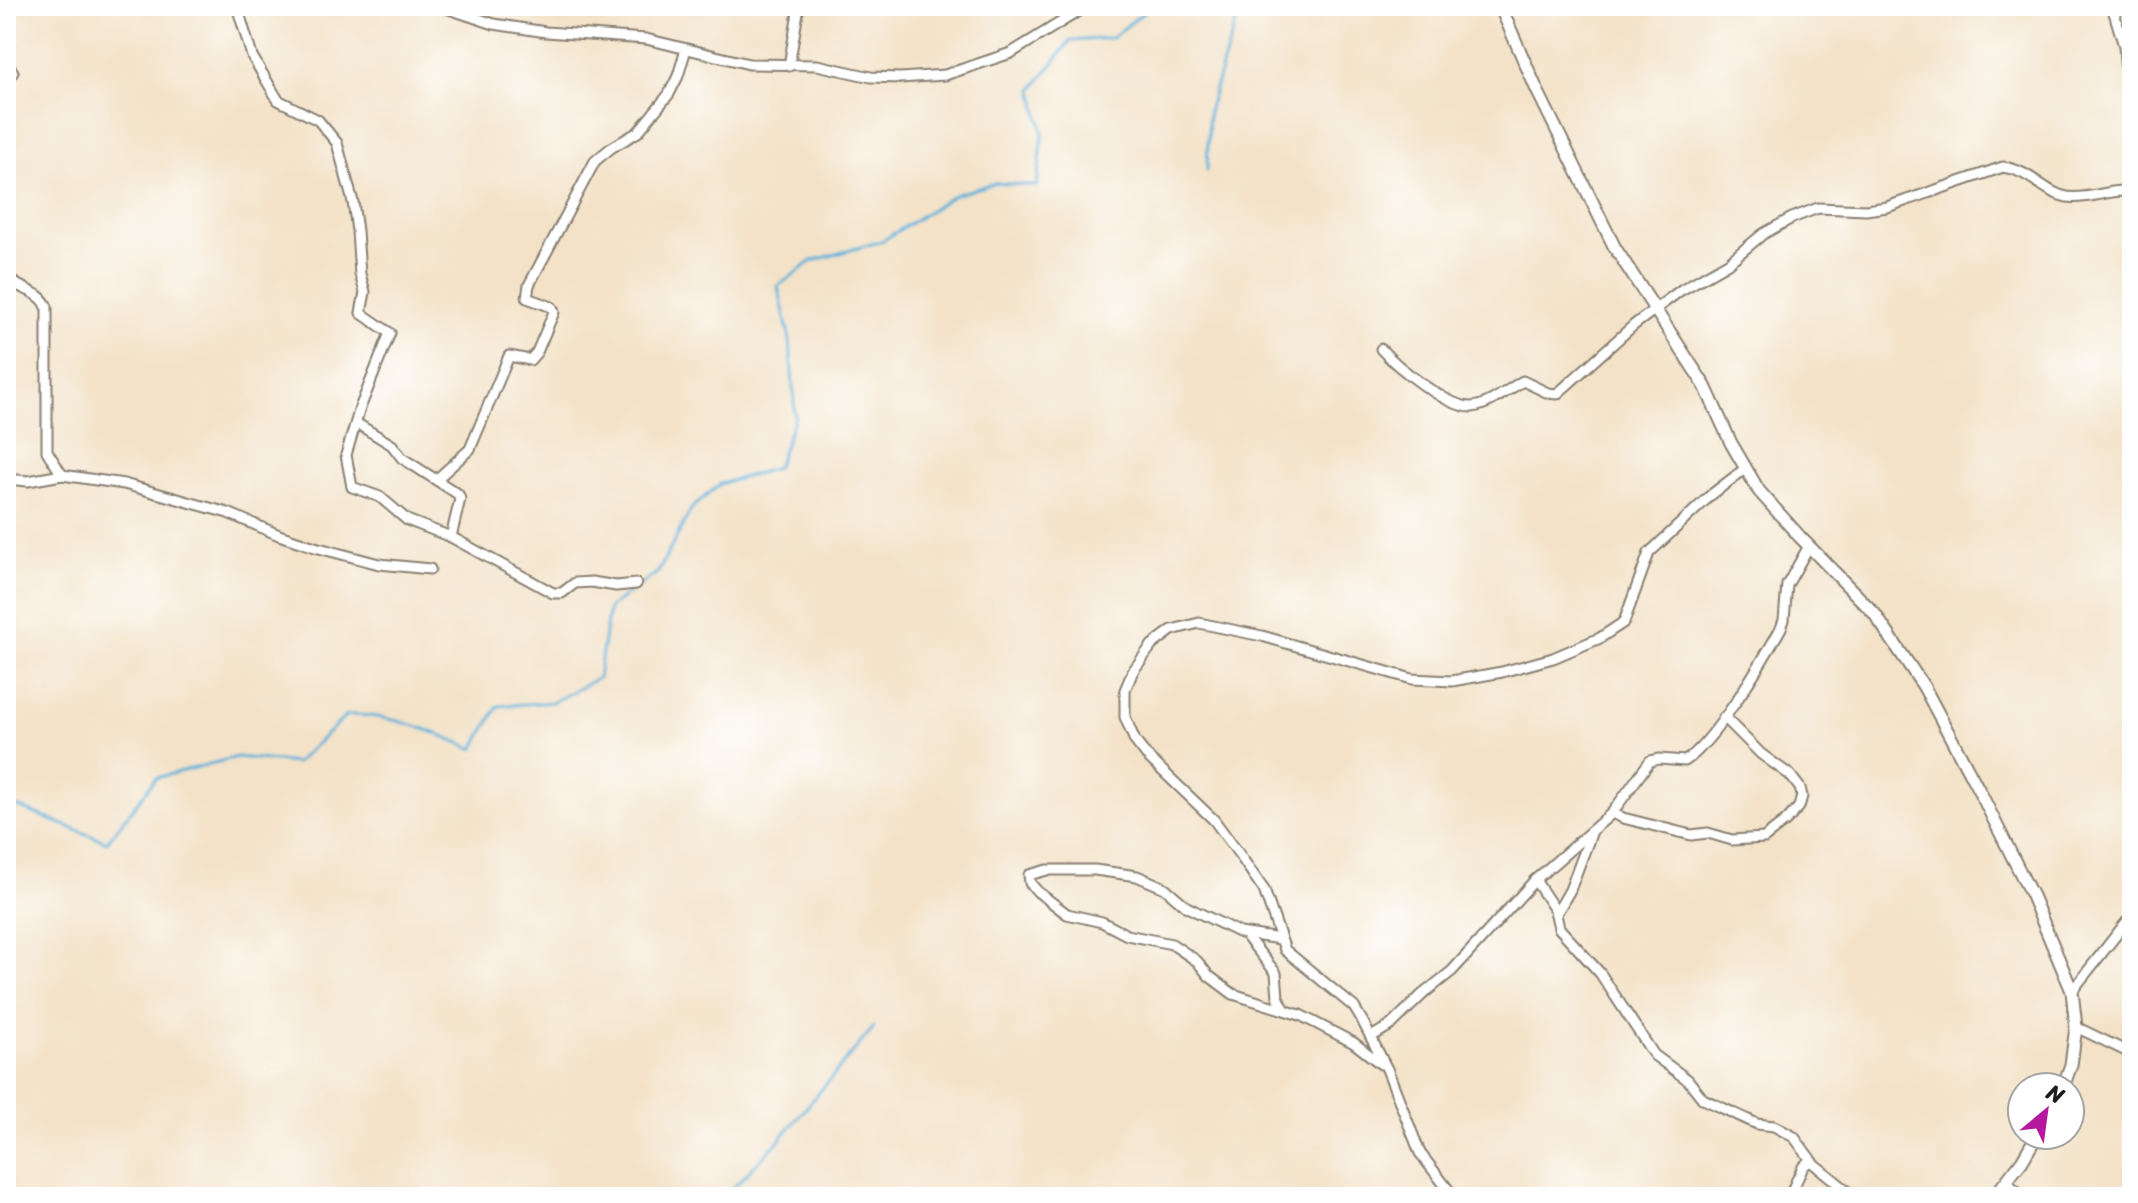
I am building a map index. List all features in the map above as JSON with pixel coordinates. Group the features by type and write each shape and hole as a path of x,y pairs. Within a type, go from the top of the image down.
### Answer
{"street":[{"path":"237,6 252,56 278,100 318,120 333,135 354,207 360,274 365,292 361,313 390,333 346,455 352,487 383,498 398,514 418,526 451,537 553,593 562,593 575,583 636,584"},
{"path":"440,6 494,24 546,32 646,39 749,64 817,65 871,77 900,78 945,75 1011,53 1087,6"},
{"path":"789,66 799,6"},
{"path":"1500,6 1537,90 1615,248 1705,386 1731,443 1759,491 1874,613 1924,687 2016,864 2072,991 2076,1027 2069,1071"},
{"path":"2112,6 2124,46 2132,111"},
{"path":"437,479 470,449 509,356 530,360 537,352 554,312 552,307 527,298 529,285 595,161 638,132 669,94 686,49"},
{"path":"6,62 13,72 6,83"},
{"path":"1381,349 1407,375 1470,407 1489,401 1523,381 1557,394 1634,325 1681,290 1736,258 1763,234 1806,211 1818,208 1866,210 1887,207 2003,167 2019,169 2063,196 2132,191"},
{"path":"6,275 16,286 41,297 47,307 47,451 62,475"},
{"path":"356,423 392,445 402,458 460,496 451,537"},
{"path":"1454,1197 1420,1153 1387,1069 1354,1007 1285,950 1264,890 1239,854 1214,820 1135,741 1125,717 1125,690 1133,671 1152,645 1172,630 1185,625 1210,623 1412,679 1452,681 1553,658 1600,638 1624,622 1649,553 1711,495 1746,468"},
{"path":"6,479 37,480 62,475 124,484 198,503 279,535 379,564 430,569"},
{"path":"1371,1037 1391,1025 1452,971 1535,880 1612,813 1650,761 1689,759 1724,717 1781,628 1787,585 1809,546"},
{"path":"1612,813 1691,835 1708,833 1732,840 1764,838 1778,828 1799,807 1802,796 1800,788 1790,775 1761,754 1724,717"},
{"path":"1556,914 1570,890 1591,832"},
{"path":"1280,939 1244,934 1187,907 1165,888 1137,876 1095,870 1047,870 1029,875 1030,883 1038,892 1067,914 1102,922 1127,935 1172,944 1197,961 1209,976 1233,994 1285,1010 1354,1043 1387,1069"},
{"path":"1535,880 1556,914 1559,928 1600,973 1654,1055 1688,1080 1703,1099 1757,1124 1774,1126 1794,1137 1810,1160 1855,1197"},
{"path":"2072,991 2132,915"},
{"path":"1244,934 1276,973 1278,997 1285,1010"},
{"path":"2076,1027 2132,1054"},
{"path":"1994,1197 2028,1151"},
{"path":"1789,1197 1803,1167 1810,1160"},
{"path":"2006,1182 2024,1197"}],"waterway":[{"path":"6,808 16,806 107,842 156,778 237,757 296,763 347,715 396,721 474,749 498,706 553,702 598,678 609,608 658,572 692,508 720,484 776,468 795,417 790,340 778,286 812,261 882,241 954,195 995,183 1037,186 1043,134 1033,89 1070,41 1112,38 1151,6"},
{"path":"1207,170 1209,108 1241,6"},
{"path":"724,1197 775,1145 874,1027"}]}
